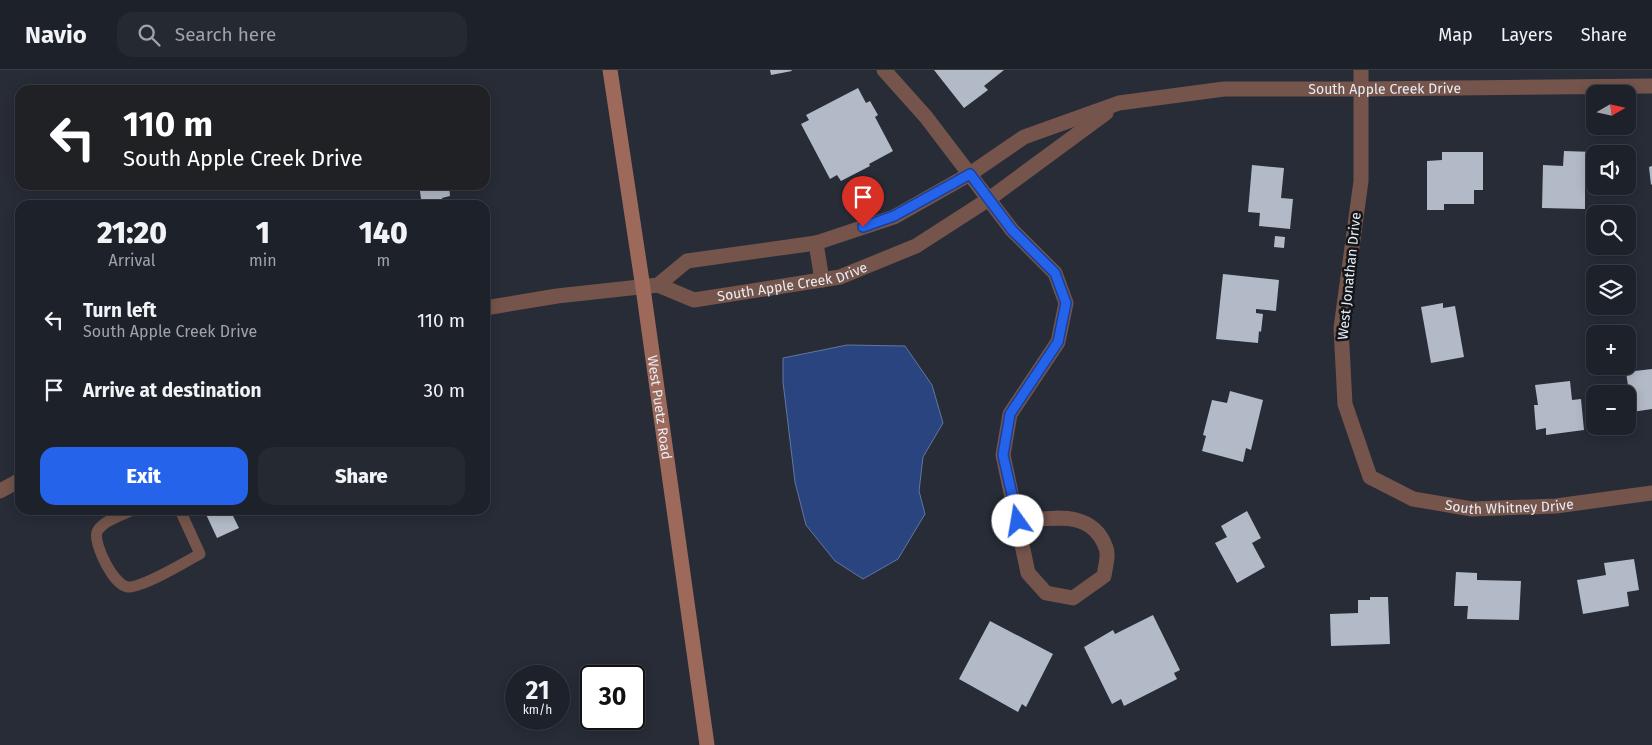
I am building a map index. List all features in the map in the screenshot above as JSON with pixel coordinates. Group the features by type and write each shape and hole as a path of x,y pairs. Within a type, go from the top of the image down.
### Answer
{"street":[{"name":"West Puetz Road","path":"610,70 651,286 707,745"},
{"path":"884,70 926,118 1012,230 1055,273 1066,303 1058,342 1010,414 1003,455 1028,573 1046,593 1073,598 1104,576 1107,550 1094,527 1073,518 1018,521"},
{"name":"West Jonathan Drive","path":"1361,70 1361,181 1340,328 1345,404 1370,477"},
{"name":"South Apple Creek Drive","path":"651,286 687,261 816,243 894,216 970,174 1024,137 1119,103 1224,89 1362,90 1652,86"},
{"name":"South Apple Creek Drive","path":"490,307 557,296 651,286 694,300 840,277 916,246 989,199 1119,103"},
{"path":"816,243 822,280"},
{"name":"South Whitney Drive","path":"1370,477 1413,499 1472,509 1556,506 1652,493"},
{"path":"0,491 15,483"}],"lane":[{"path":"123,515 106,523 98,530 96,538 113,577 120,585 128,588 149,580 200,554 182,515"}],"water":[{"path":"847,345 905,346 932,385 943,423 923,457 919,491 925,514 898,559 863,579 835,561 806,525 795,482 783,382 783,358"}],"building":[{"path":"770,70 791,70 792,71 771,75"},
{"path":"934,70 1004,70 984,86 988,90 964,108"},
{"path":"858,88 866,103 870,101 878,115 875,117 893,151 841,181 837,175 830,179 801,124 809,120 806,115"},
{"path":"1564,151 1586,152 1585,209 1542,208 1543,165 1563,166"},
{"path":"1442,152 1483,152 1483,190 1474,190 1474,204 1444,204 1444,210 1427,210 1427,161 1442,160"},
{"path":"1252,165 1284,168 1281,198 1293,199 1290,229 1259,226 1260,213 1248,212"},
{"path":"1652,166 1652,184 1651,185 1649,167"},
{"path":"420,190 449,190 450,196 442,198 442,200 421,200"},
{"path":"1275,236 1285,237 1284,248 1274,247"},
{"path":"1223,274 1279,280 1276,311 1256,309 1256,313 1263,314 1258,343 1216,339"},
{"path":"1443,303 1443,308 1455,306 1464,357 1431,363 1421,307"},
{"path":"1652,369 1652,409 1636,411 1636,385 1628,385 1626,375 1636,375 1636,371"},
{"path":"1570,381 1572,400 1581,399 1584,430 1546,435 1546,428 1536,430 1534,405 1538,405 1535,385"},
{"path":"1230,391 1263,400 1251,450 1246,448 1243,462 1202,451 1206,436 1203,435 1212,400 1227,403"},
{"path":"1247,511 1261,538 1252,543 1265,567 1237,583 1215,543 1227,537 1221,526"},
{"path":"206,515 232,515 239,528 217,538"},
{"path":"1634,559 1639,590 1627,592 1629,606 1583,614 1577,580 1606,575 1604,563"},
{"path":"1456,572 1477,573 1477,580 1521,581 1519,620 1467,619 1468,606 1454,606"},
{"path":"1370,597 1388,597 1390,644 1331,646 1330,614 1358,613 1358,600 1370,600"},
{"path":"1153,615 1180,670 1174,673 1177,679 1124,706 1121,699 1112,704 1084,647 1113,630 1115,634"},
{"path":"990,621 1053,654 1026,707 1022,704 1018,712 959,679"}],"route":[{"path":"863,227 894,216 970,174 1012,230 1055,273 1066,303 1058,342 1010,414 1003,455 1018,521"}]}
